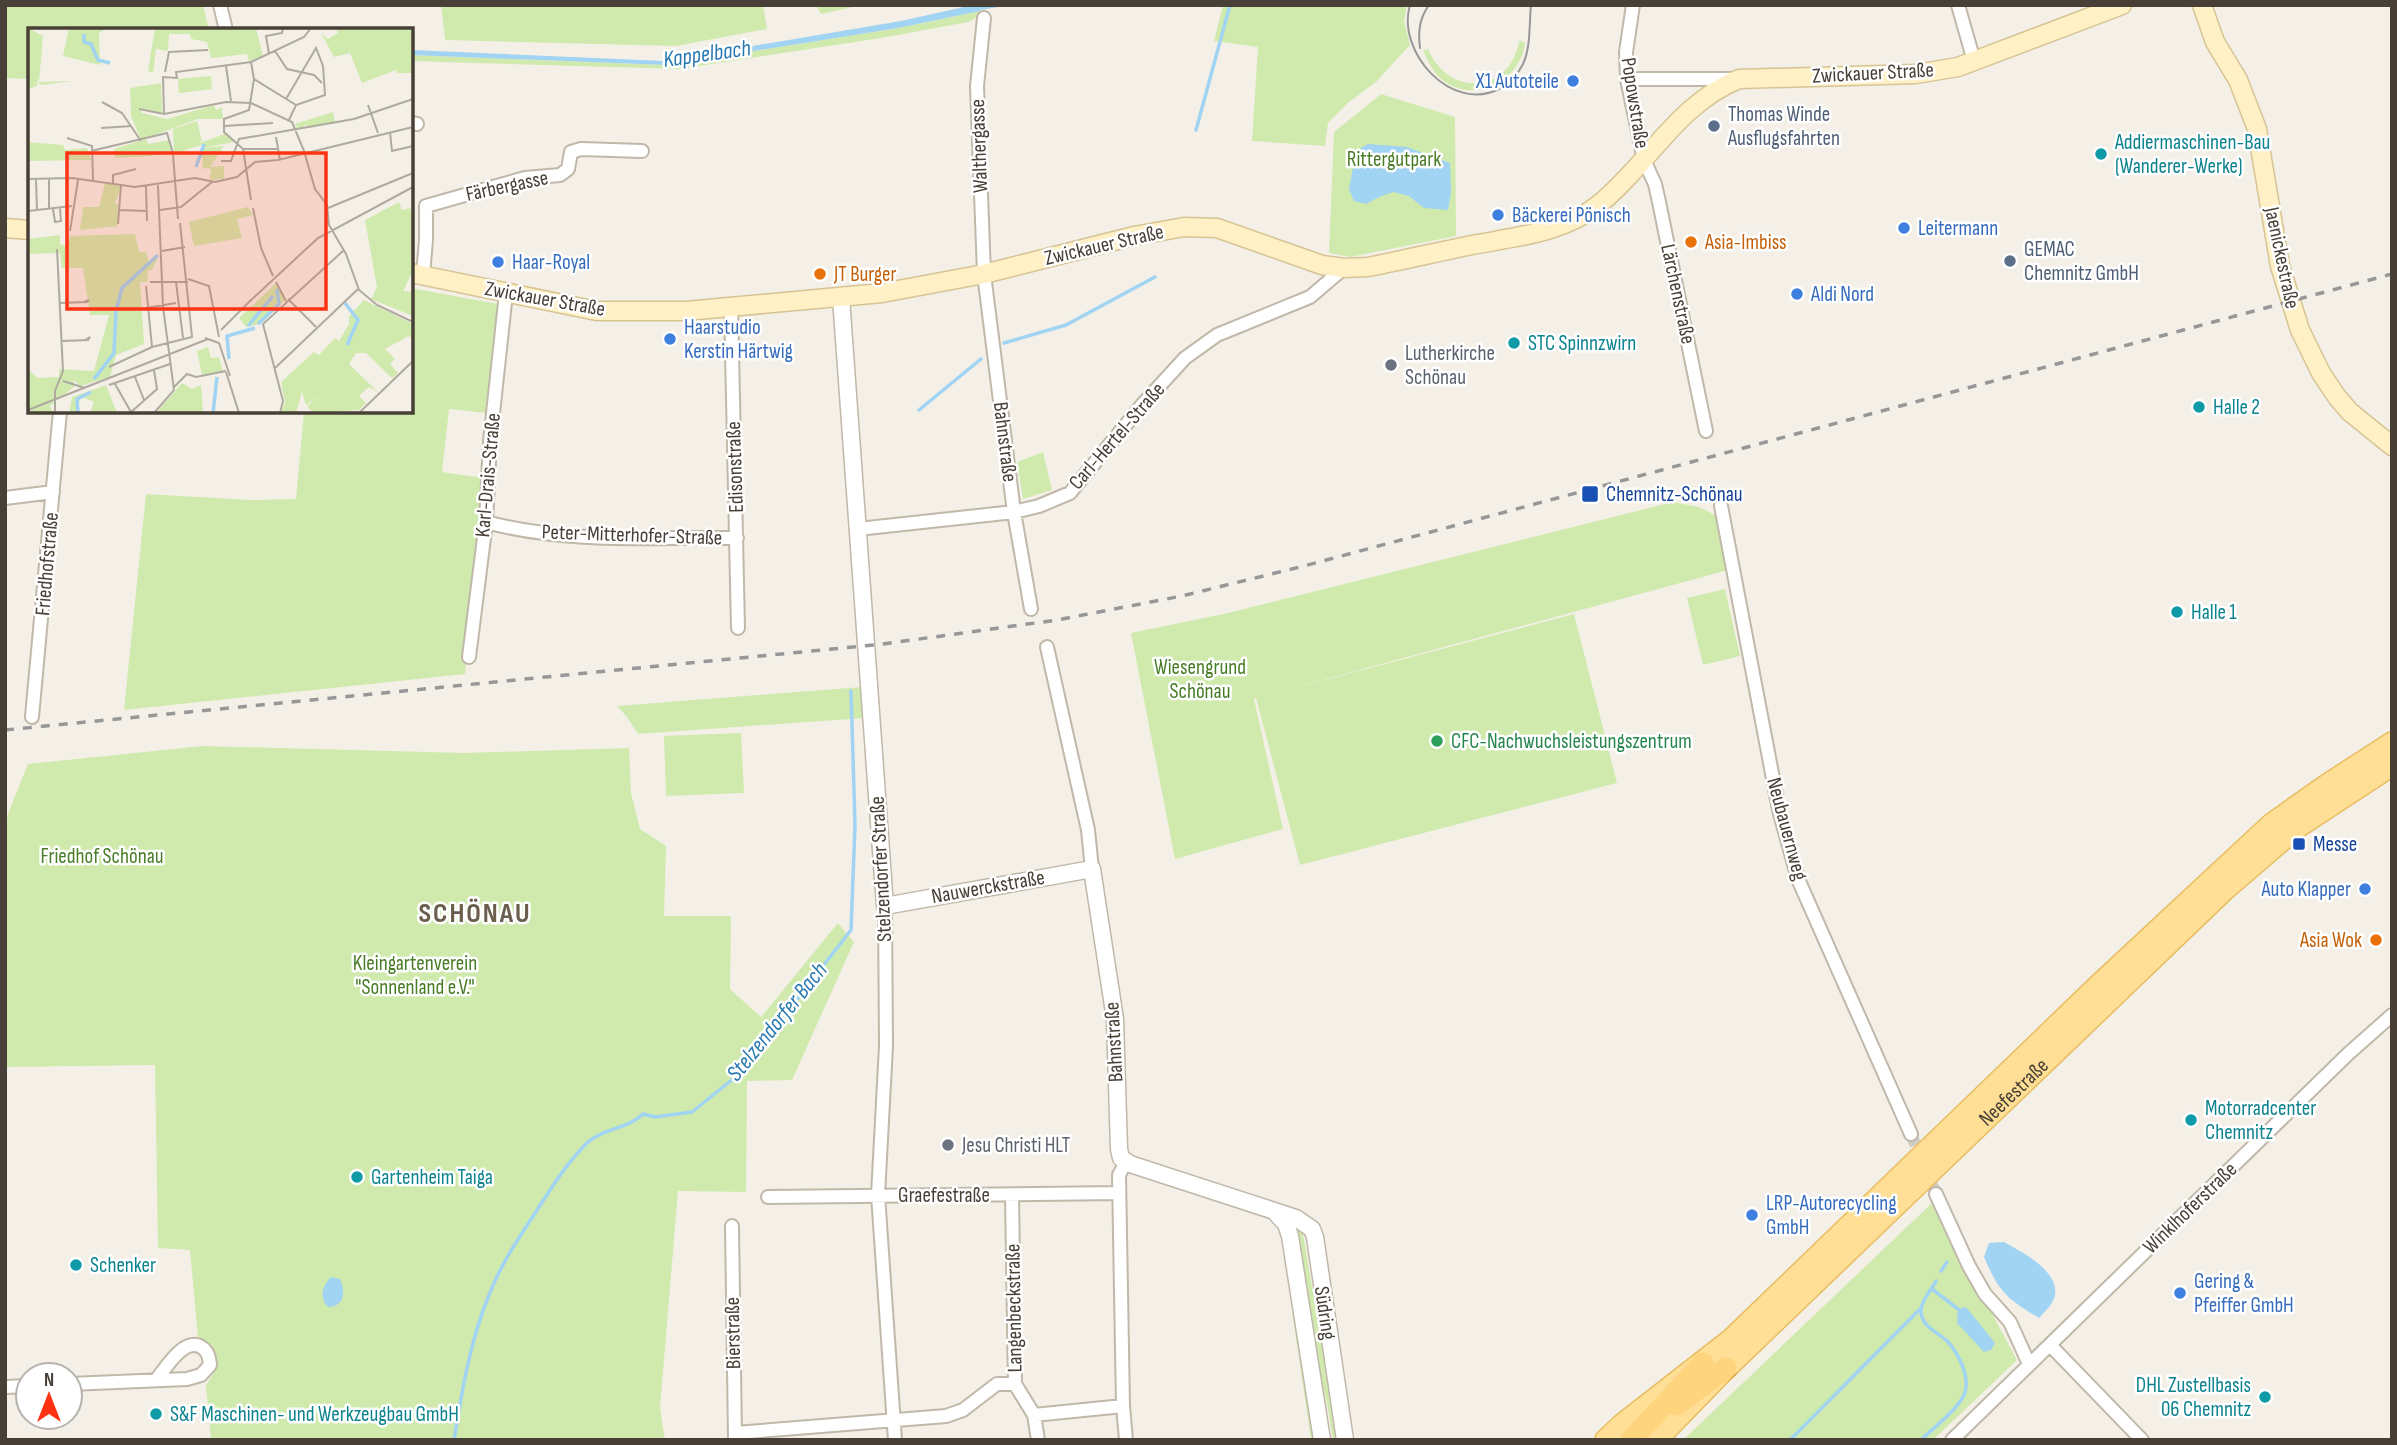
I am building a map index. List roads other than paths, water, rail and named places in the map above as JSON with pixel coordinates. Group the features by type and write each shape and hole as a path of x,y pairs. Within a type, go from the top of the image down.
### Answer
{"highway":[{"name":"Neefestraße","path":"1643,1436 1703,1363"},
{"name":"Neefestraße","path":"1643,1436 1726,1368"}],"main road":[{"name":"Zwickauer Straße","path":"417,274 597,311 686,312 841,298 894,290 984,274 1134,236 1184,227 1217,228 1322,265 1368,267 1545,230 1575,219 1598,205 1693,106 1713,91 1739,79 1916,74 1974,61 2122,5"},
{"name":"Jaenickestraße","path":"2202,5 2215,42 2238,80 2257,129 2280,266 2300,330 2321,373 2337,397 2350,412 2392,446"},
{"path":"5,228 28,230"},
{"name":"Neefestraße","path":"1606,1440 1633,1415 1732,1339 2099,985 2272,824 2392,743"},
{"name":"Neefestraße","path":"1726,1368 2224,890 2296,828 2392,765"}],"street":[{"path":"220,5 226,28"},
{"name":"Popowstraße","path":"1633,5 1626,52 1627,79 1644,160"},
{"path":"1958,5 1974,61"},
{"name":"Walthergasse","path":"984,18 977,86 984,274"},
{"name":"Zwickauer Straße","path":"1627,79 1739,79"},
{"name":"Färbergasse","path":"417,274 426,240 426,206 525,178 560,175 568,169 571,152 581,149 642,151"},
{"name":"Lärchenstraße","path":"1644,160 1657,193 1706,431"},
{"name":"Carl-Hertel-Straße","path":"858,529 1014,512 1040,506 1070,493 1142,405 1185,358 1217,335 1310,297 1344,268"},
{"name":"Bahnstraße","path":"984,274 1014,512 1031,609"},
{"name":"Karl-Drais-Straße","path":"469,657 486,522 490,441 506,293"},
{"name":"Stelzendorfer Straße","path":"841,298 885,906 886,1046 878,1195 895,1440"},
{"name":"Edisonstraße","path":"731,306 738,628"},
{"name":"Friedhofstraße","path":"32,716 60,413"},
{"path":"5,498 53,492"},
{"name":"Neubauernweg","path":"1721,506 1779,810 1798,879 1911,1134"},
{"name":"Peter-Mitterhofer-Straße","path":"486,522 519,531 580,537 737,538"},
{"name":"Bahnstraße","path":"1047,647 1088,830 1115,1019 1119,1149 1121,1158 1126,1163 1119,1175 1123,1406 1126,1440"},
{"name":"Nauwerckstraße","path":"885,906 1092,869"},
{"name":"Winklhoferstraße","path":"1952,1440 2392,1014"},
{"name":"Südring","path":"1126,1163 1273,1211 1305,1223 1311,1229 1315,1237 1345,1440"},
{"name":"Graefestraße","path":"768,1197 1119,1193"},
{"path":"1936,1194 1969,1266 1985,1294 2010,1322 2029,1364"},
{"name":"Langenbeckstraße","path":"1012,1196 1015,1384 1034,1415"},
{"name":"Südring","path":"1273,1211 1286,1224 1290,1236 1322,1440"},
{"name":"Bierstraße","path":"732,1226 735,1436"},
{"path":"2050,1345 2142,1440"},
{"path":"84,1383 156,1380"},
{"path":"735,1436 946,1416 963,1409 997,1384 1015,1384"},
{"path":"1038,1440 1034,1415 1123,1406"}],"water":[{"path":"973,5 978,5 980,11 898,28 666,65 413,55 413,50 664,61 901,21"},
{"path":"1368,144 1407,147 1450,163 1451,192 1448,210 1424,208 1409,196 1393,192 1366,204 1354,201 1349,189 1356,151"},
{"path":"2004,1242 2038,1263 2055,1286 2054,1299 2039,1318 2005,1293 1989,1269 1984,1257 1989,1243"},
{"path":"331,1277 340,1279 343,1294 340,1302 328,1307 323,1300 323,1292"},
{"path":"1966,1307 1995,1343 1991,1350 1984,1352 1957,1323 1958,1309"}],"waterway":[{"name":"Kappelbach","path":"976,9 999,5"},
{"name":"Stelzendorfer Bach","path":"1196,130 1230,5"},
{"name":"Stelzendorfer Bach","path":"1004,343 1066,325 1155,277"},
{"name":"Stelzendorfer Bach","path":"919,410 981,359"},
{"name":"Stelzendorfer Bach","path":"454,1440 482,1312 505,1260 567,1166 587,1143 600,1134 630,1123 643,1114 655,1117 692,1112 738,1075 851,930 855,825 851,691"},
{"path":"1941,1271 1947,1262"},
{"path":"1921,1440 1958,1404 1966,1386 1956,1352 1926,1325 1921,1316 1923,1303 1936,1281"},
{"path":"1932,1289 1958,1309"},
{"path":"1790,1440 1921,1308"}],"tunnel":[{"path":"1911,1134 1936,1194"}],"tram line":[{"path":"1410,5 1408,23 1411,41 1419,59 1431,74 1447,86 1464,93 1482,94 1501,88 1514,78 1521,68 1526,57 1531,5"},
{"path":"1420,48 1420,26 1429,5"}],"railway":[{"path":"5,730 883,644 1057,620 1182,596 1304,566 2392,274"}],"place":[{"name":"X1 Autoteile","path":"1573,81"},
{"name":"Thomas Winde Ausflugsfahrten","path":"1714,126"},
{"name":"Addiermaschinen-Bau (Wanderer-Werke)","path":"2101,154"},
{"name":"Bäckerei Pönisch","path":"1498,215"},
{"name":"Leitermann","path":"1904,228"},
{"name":"Asia-Imbiss","path":"1691,242"},
{"name":"GEMAC Chemnitz GmbH","path":"2010,261"},
{"name":"Haar-Royal","path":"498,262"},
{"name":"JT Burger","path":"820,274"},
{"name":"Aldi Nord","path":"1797,294"},
{"name":"Haarstudio Kerstin Härtwig","path":"670,339"},
{"name":"STC Spinnzwirn","path":"1514,343"},
{"name":"Lutherkirche Schönau","path":"1391,365"},
{"name":"Halle 2","path":"2199,407"},
{"name":"Chemnitz-Schönau","path":"1590,494"},
{"name":"Halle 1","path":"2177,612"},
{"name":"CFC-Nachwuchsleistungszentrum","path":"1437,741"},
{"name":"Messe","path":"2299,844"},
{"name":"Auto Klapper","path":"2365,889"},
{"name":"Asia Wok","path":"2376,940"},
{"name":"Motorradcenter Chemnitz","path":"2191,1120"},
{"name":"Jesu Christi HLT","path":"948,1145"},
{"name":"Gartenheim Taiga","path":"357,1177"},
{"name":"LRP-Autorecycling GmbH","path":"1752,1215"},
{"name":"Schenker","path":"76,1265"},
{"name":"Gering & Pfeiffer GmbH","path":"2180,1293"},
{"name":"DHL Zustellbasis 06 Chemnitz","path":"2265,1397"},
{"name":"S&F Maschinen- und Werkzeugbau GmbH","path":"156,1414"}],"district":[{"name":"SCHÖNAU","path":"475,913"}],"park label":[{"name":"Rittergutpark","path":"1394,159"},
{"name":"Wiesengrund Schönau","path":"1200,679"},
{"name":"Friedhof Schönau","path":"102,856"},
{"name":"Kleingartenverein \"Sonnenland e.V.\"","path":"415,975"}]}
